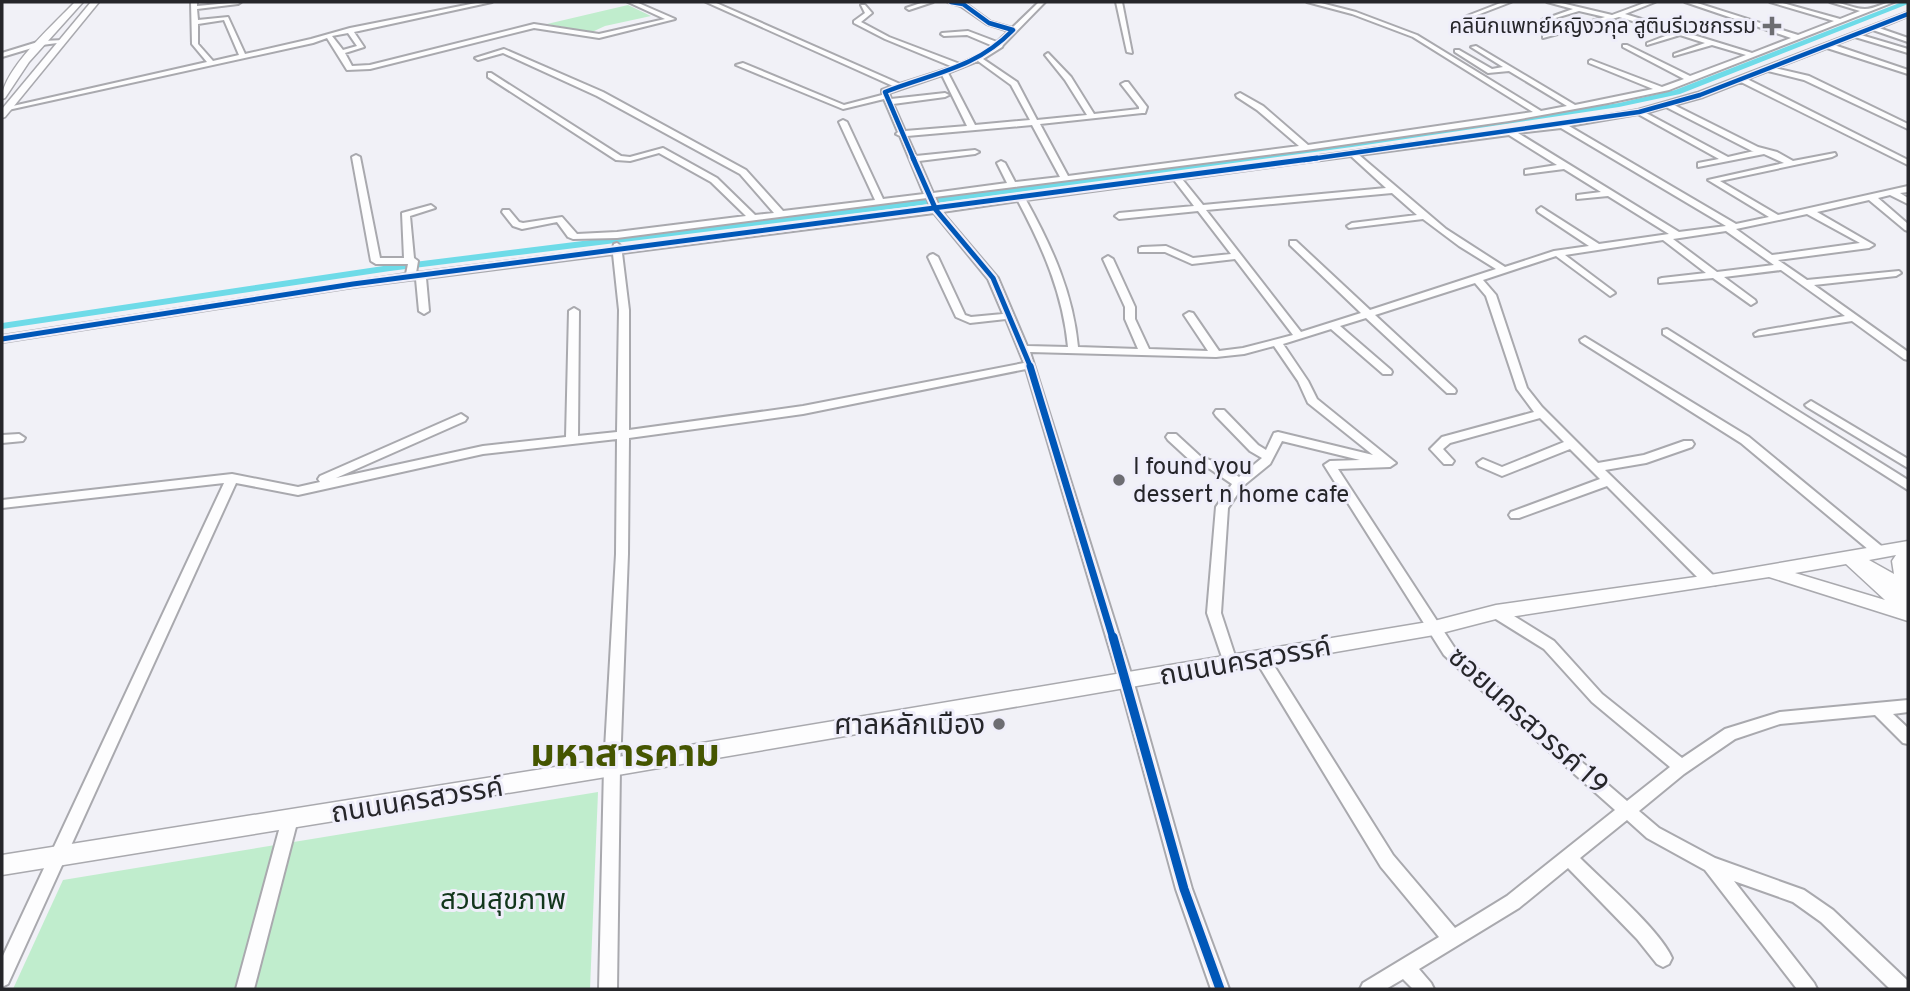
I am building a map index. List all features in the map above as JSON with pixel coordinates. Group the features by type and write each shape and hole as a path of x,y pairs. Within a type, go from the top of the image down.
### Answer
{"main road":[{"path":"2,96 26,60 79,2"},
{"path":"4,111 96,2"},
{"name":"ถนนนครสวรรค์","path":"2,865 612,767 1434,628 1496,612 1770,571 1908,547"},
{"path":"1908,553 1900,561 1901,572 1908,584"},
{"path":"1853,556 1908,592"},
{"path":"1853,556 1875,583 1908,611"},
{"path":"1770,571 1908,611"}],"street":[{"path":"211,63 195,44 194,5 238,2"},
{"path":"4,111 350,30 489,2"},
{"path":"328,35 351,68 370,67 534,26 599,36 672,19 631,2"},
{"path":"709,2 899,86"},
{"path":"909,8 930,2"},
{"path":"951,2 963,4 989,23 1013,30"},
{"path":"929,211 928,194 885,92 945,74 979,59 1000,46 1042,2"},
{"path":"1119,2 1130,52"},
{"path":"1310,2 1354,13 1415,36 1731,228 1908,357"},
{"path":"1469,16 1508,2"},
{"path":"1549,2 1616,16 1753,55"},
{"path":"1544,20 1590,2"},
{"path":"1545,37 1616,16 1652,2"},
{"path":"1688,2 1799,38"},
{"path":"1773,2 1840,22"},
{"path":"1833,2 1867,11"},
{"path":"2,339 617,243 752,217 1361,141 1542,114 1661,89 1891,2"},
{"path":"863,6 869,13 855,20 862,26 960,67"},
{"path":"506,212 516,224 522,226 559,219 571,235 617,243 929,211 1510,132 1639,112 1670,104 1908,14"},
{"path":"195,22 226,18 243,56"},
{"path":"1895,20 1908,24"},
{"path":"1874,28 1908,40"},
{"path":"341,52 361,47 350,30"},
{"path":"944,34 968,33 1000,46"},
{"path":"1648,44 1679,33"},
{"path":"2,54 49,34"},
{"path":"1855,35 1908,51"},
{"path":"2,54 41,43 63,41"},
{"path":"1676,55 1710,43"},
{"path":"1829,46 1908,72"},
{"path":"1474,47 1574,107"},
{"path":"1625,47 1690,79"},
{"path":"478,58 504,51 600,94 748,176 780,214"},
{"path":"1457,51 1491,71 1508,69"},
{"path":"2,54 25,54 26,60"},
{"path":"1048,55 1068,79 1092,117"},
{"path":"979,59 1014,84 1065,178"},
{"path":"1591,62 1661,89"},
{"path":"740,65 843,107 887,99 945,95"},
{"path":"1768,69 1806,78 1908,127"},
{"path":"945,74 972,127"},
{"path":"491,75 619,158 630,159 660,149 714,180 752,217"},
{"path":"1511,78 1522,77"},
{"path":"1741,79 1908,163"},
{"path":"1488,81 1500,80"},
{"path":"899,130 1036,122 1142,111 1143,107 1125,85"},
{"path":"1647,93 1755,149 1790,163"},
{"path":"1240,95 1306,148"},
{"path":"1639,112 1726,159"},
{"path":"899,130 948,121"},
{"path":"843,122 880,201"},
{"path":"1425,131 1437,141"},
{"path":"1510,132 1679,236"},
{"path":"1361,141 1371,149"},
{"path":"670,155 687,143"},
{"path":"912,159 975,152"},
{"path":"1701,165 1766,152"},
{"path":"1353,154 1426,216 1474,253 1502,269"},
{"path":"1777,218 1712,180 1832,155"},
{"path":"356,157 376,261 411,260"},
{"path":"1001,163 1012,185"},
{"path":"1090,174 1086,167 1093,164"},
{"path":"1528,172 1565,166"},
{"path":"1176,177 1299,336"},
{"path":"1119,216 1393,190"},
{"path":"1023,349 1216,354 1244,351 1478,280 1502,269 1557,253 1731,228 1908,190"},
{"path":"1892,193 1908,201"},
{"path":"1580,197 1610,194"},
{"path":"913,196 993,278 1030,365 1126,680 1184,889 1220,989"},
{"path":"1871,197 1908,228"},
{"path":"1021,199 1058,270 1068,304 1073,350"},
{"path":"424,311 411,260 405,215 431,208"},
{"path":"1541,210 1596,246"},
{"path":"1770,258 1869,244 1809,211"},
{"path":"1352,226 1426,216"},
{"path":"1666,238 1751,302"},
{"path":"608,989 612,767 622,554 624,310 617,243"},
{"path":"1293,243 1404,344 1451,391"},
{"path":"1143,250 1166,248 1192,261 1236,256"},
{"path":"1557,253 1610,293"},
{"path":"933,257 964,319 1010,316"},
{"path":"1108,259 1130,307 1130,319 1145,353"},
{"path":"1662,281 1783,268"},
{"path":"1805,283 1896,273"},
{"path":"1478,280 1491,295 1522,390 1571,444 1710,580"},
{"path":"572,440 574,310"},
{"path":"1189,315 1216,354"},
{"path":"1759,334 1854,318"},
{"path":"1333,325 1387,372"},
{"path":"1667,332 1908,486"},
{"path":"1585,340 1745,440 1880,552"},
{"path":"1277,342 1303,381 1312,401 1390,463"},
{"path":"2,504 232,478 298,491 482,450 621,435 803,410 1030,365"},
{"path":"1811,405 1908,464"},
{"path":"1468,427 1540,412"},
{"path":"1448,461 1436,449 1446,440 1540,412"},
{"path":"1220,413 1254,448 1268,456"},
{"path":"298,491 461,418"},
{"path":"1230,662 1214,613 1222,508 1238,483 1268,456 1278,436 1390,463"},
{"path":"1172,437 1197,460 1214,466 1238,483"},
{"path":"2,439 19,438"},
{"path":"1483,463 1502,472 1571,444"},
{"path":"1597,467 1646,459 1688,444"},
{"name":"ซอยนครสวรรค์ 19","path":"1390,463 1329,465 1434,628 1458,659 1653,833 1710,864"},
{"path":"2,978 232,478"},
{"path":"1515,515 1610,480"},
{"path":"1496,612 1549,645 1597,698 1682,767"},
{"path":"1261,657 1387,861 1452,938"},
{"path":"1369,989 1513,902 1682,767 1730,734 1780,718 1908,706"},
{"path":"1877,708 1908,738"},
{"path":"245,989 290,819"},
{"path":"1569,857 1643,933 1663,958"},
{"path":"1710,864 1808,989"},
{"path":"1710,864 1798,896 1827,916 1903,989"},
{"path":"1404,967 1424,989"}],"green space":[{"path":"628,5 651,16 605,26 592,32 547,24"},
{"name":"สวนสุขภาพ","path":"598,792 590,989 13,989 63,880"}],"waterway":[{"path":"2,326 390,268 1352,145 1619,105 1677,92 1907,2"}],"cycle path":[{"path":"951,2 963,4 989,23 1013,30 985,55 954,69 885,92 886,96 936,210 993,278 1030,365 1126,680 1184,889 1220,989"},
{"path":"2,339 353,284 936,210 1563,125 1639,112 1700,95 1908,14"}],"place":[{"name":"คลินิกแพทย์หญิงวกุล สูตินรีเวชกรรม","path":"1772,26"},
{"name":"I found you dessert n home cafe","path":"1119,480"},
{"name":"ศาลหลักเมือง","path":"999,724"}],"district":[{"name":"มหาสารคาม","path":"625,753"}]}
